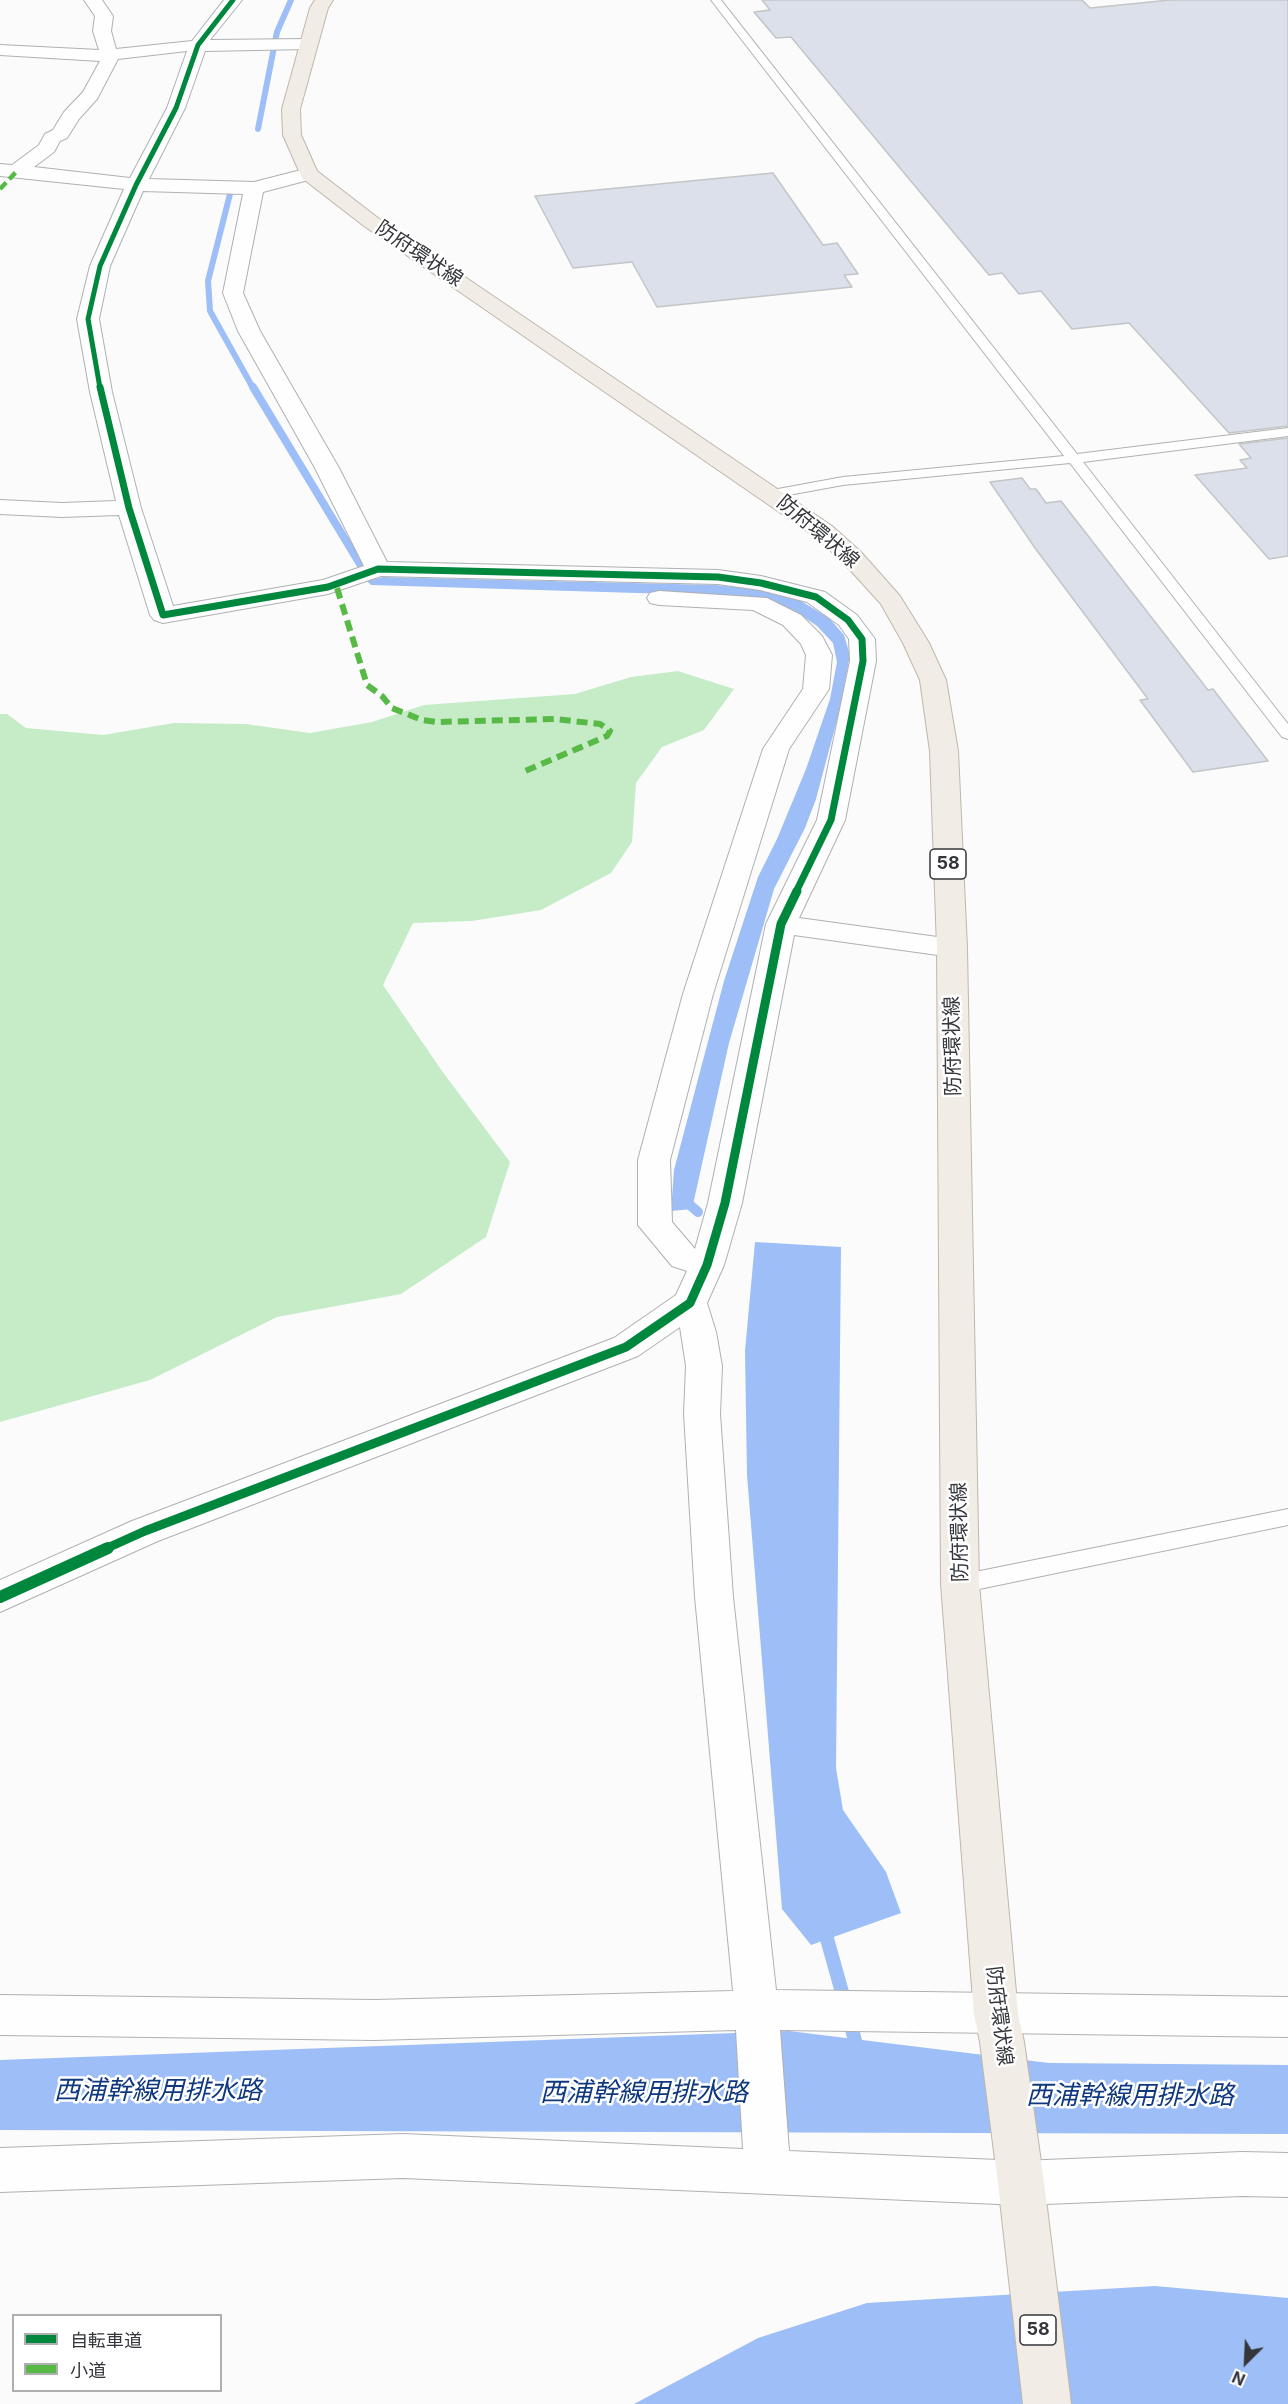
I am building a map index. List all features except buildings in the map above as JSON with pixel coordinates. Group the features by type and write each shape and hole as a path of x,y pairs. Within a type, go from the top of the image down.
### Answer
{"main road":[{"name":"防府環状線","path":"324,0 319,8 308,44 291,109 292,135 309,174 371,222 823,531 851,556 891,601 933,680 944,751 952,948 960,1584 999,2028 1019,2167 1047,2404"}],"street":[{"path":"9,170 47,148 91,95 109,62 110,56 102,30 104,16 93,0"},
{"path":"0,1597 145,1530 627,1347 690,1303 707,1264 724,1203 782,924 831,820 863,661 862,639 848,620 816,597 790,589 718,578 378,569 328,587 163,615 129,508 100,392 88,319 100,266 136,185 167,128 198,45 233,0"},
{"path":"0,50 110,56 198,45 308,44"},
{"path":"9,170 136,185 254,188 309,174"},
{"path":"254,188 233,293 249,331 327,468 378,569"},
{"path":"0,507 62,510 129,508"},
{"path":"328,587 361,591 758,603 792,620 813,641 819,655 816,689 776,748 699,994 654,1160 655,1225 684,1258 707,1264"},
{"path":"782,924 952,948"},
{"path":"690,1303 699,1332 704,1366 702,1414 714,1597 757,2017 766,2153"},
{"path":"0,2015 374,2020 757,2017 999,2028 1288,2017"},
{"path":"0,2170 403,2156 766,2153 1019,2167 1288,2175"}],"lane":[{"path":"716,0 1288,734"},
{"path":"772,494 843,482 1073,459 1288,432"},
{"path":"960,1584 1288,1517"}],"green space":[{"path":"678,671 734,689 704,730 662,747 636,783 632,842 611,873 541,910 472,921 413,923 383,985 442,1071 510,1162 486,1237 401,1294 277,1317 150,1380 0,1422 0,714 7,714 26,728 103,735 174,723 246,724 310,733 372,722 424,705 575,694 631,677"}],"water":[{"path":"383,577 715,585 757,589 801,601 829,618 844,635 850,655 840,709 816,799 805,828 774,889 729,1043 692,1209 671,1211 674,1170 724,981 758,877 777,839 806,769 830,699 837,662 833,643 817,626 795,611 769,601 738,596 371,585 367,581"},
{"path":"755,1242 841,1247 836,1768 843,1810 886,1872 901,1913 811,1945 782,1909 747,1475 745,1351"},
{"name":"西浦幹線用排水路","path":"789,2031 1049,2063 1288,2065 1288,2134 0,2130 0,2060"},
{"path":"1155,2286 1288,2298 1288,2404 634,2404 758,2338 867,2303"}],"waterway":[{"path":"258,129 277,32 291,0"},
{"path":"230,194 208,281 210,311 253,388"},
{"path":"253,387 360,564 370,576"},
{"path":"683,1199 698,1212"},
{"path":"824,1928 845,2003"},
{"path":"849,2018 858,2052"}],"marked path":[{"path":"0,189 17,171"},
{"path":"337,588 367,685 382,696 392,708 422,720 436,722 555,719 600,724 610,731 607,736 525,771"}],"cycle path":[{"path":"0,1597 145,1531 626,1347 690,1303 707,1265 725,1203 781,924 831,820 863,661 862,639 848,620 816,597 761,583 718,577 378,569 328,587 163,615 129,508 101,392 88,319 100,266 136,185 176,108 198,45 233,0"}]}
